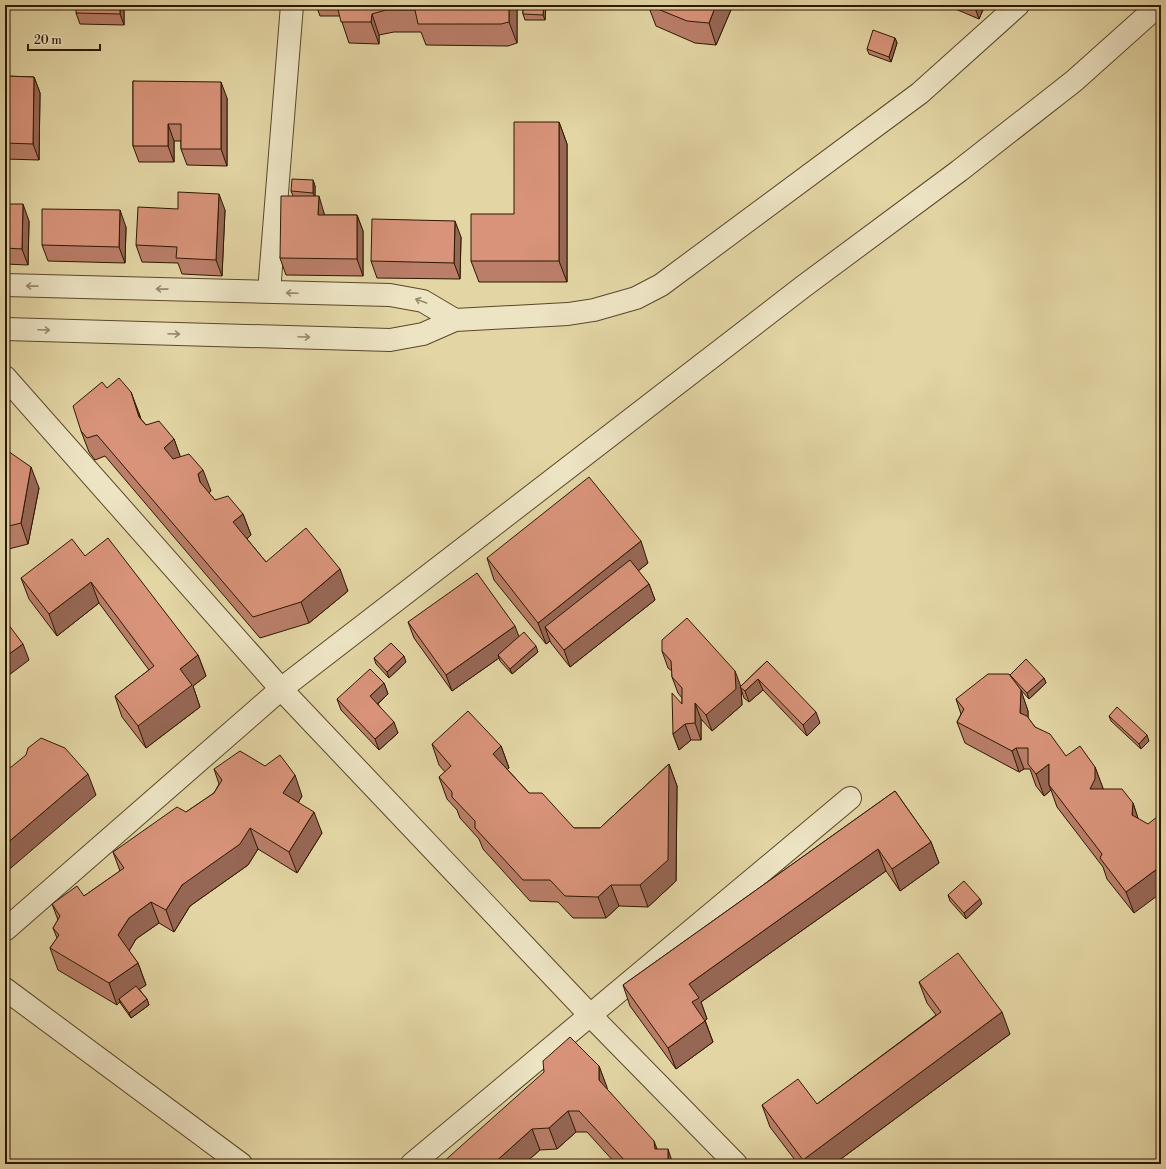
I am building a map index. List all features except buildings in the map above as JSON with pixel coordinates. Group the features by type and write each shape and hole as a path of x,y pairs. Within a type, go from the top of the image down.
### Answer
{"street":[{"path":"269,292 292,5"},
{"path":"5,329 390,340 423,334 455,320 568,314 594,310 636,298 661,285 920,94 1018,5"},
{"path":"5,930 281,689 798,290 959,171 1074,81 1159,5"},
{"path":"5,285 390,295 408,297 423,301 455,320"},
{"path":"5,377 281,689 590,1015 736,1164"},
{"path":"412,1164 850,798"},
{"path":"5,989 241,1164"}]}
